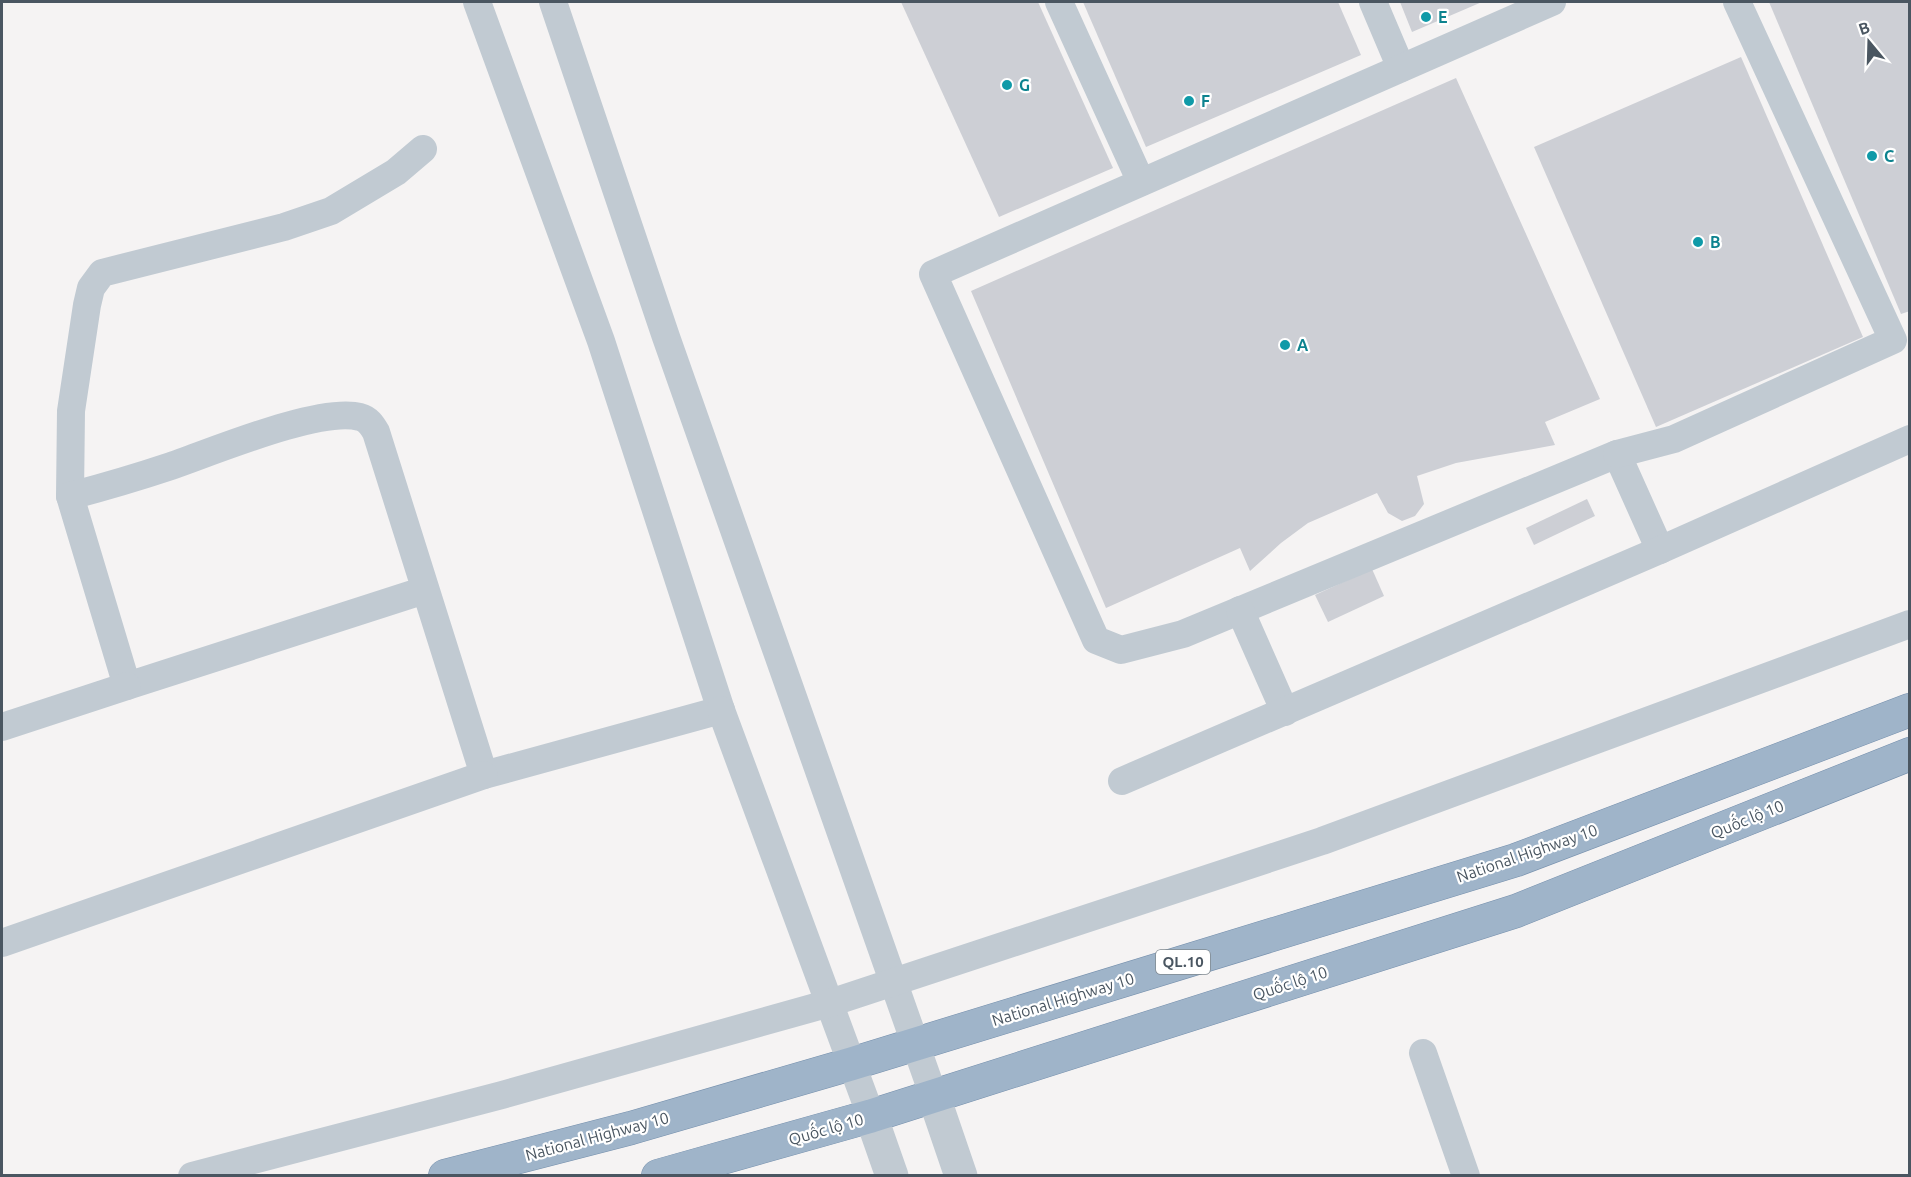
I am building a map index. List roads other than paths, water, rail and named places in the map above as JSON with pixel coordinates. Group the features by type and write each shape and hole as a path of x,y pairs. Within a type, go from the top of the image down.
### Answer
{"highway":[{"name":"National Highway 10","path":"445,1176 631,1128 851,1064 1516,860 1910,710"},
{"name":"Quốc lộ 10","path":"658,1176 934,1097 1516,911 1910,754"}],"street":[{"path":"477,2 601,341 721,710 892,1176"},
{"path":"553,2 666,337 961,1176"},
{"path":"1059,2 1141,182"},
{"path":"1373,2 1401,68"},
{"path":"1552,2 933,274 1096,640 1121,650 1183,634 1617,454 1674,439 1904,344 1737,2"},
{"path":"127,686 70,496 70,411 91,288 102,273 284,227 331,211 396,172 423,149"},
{"path":"70,496 318,418 344,415 361,417 369,422 376,432 484,775"},
{"path":"1122,781 1660,550 1910,439"},
{"path":"1617,454 1660,550"},
{"path":"2,727 425,590"},
{"path":"1240,610 1285,711"},
{"path":"192,1176 502,1095 830,1003 1322,841 1910,624"},
{"path":"2,943 484,775 721,710"},
{"path":"1423,1053 1466,1176"}],"place":[{"name":"E","path":"1426,17"},
{"name":"G","path":"1007,85"},
{"name":"F","path":"1189,101"},
{"name":"C","path":"1872,156"},
{"name":"B","path":"1698,242"},
{"name":"A","path":"1285,345"}]}
